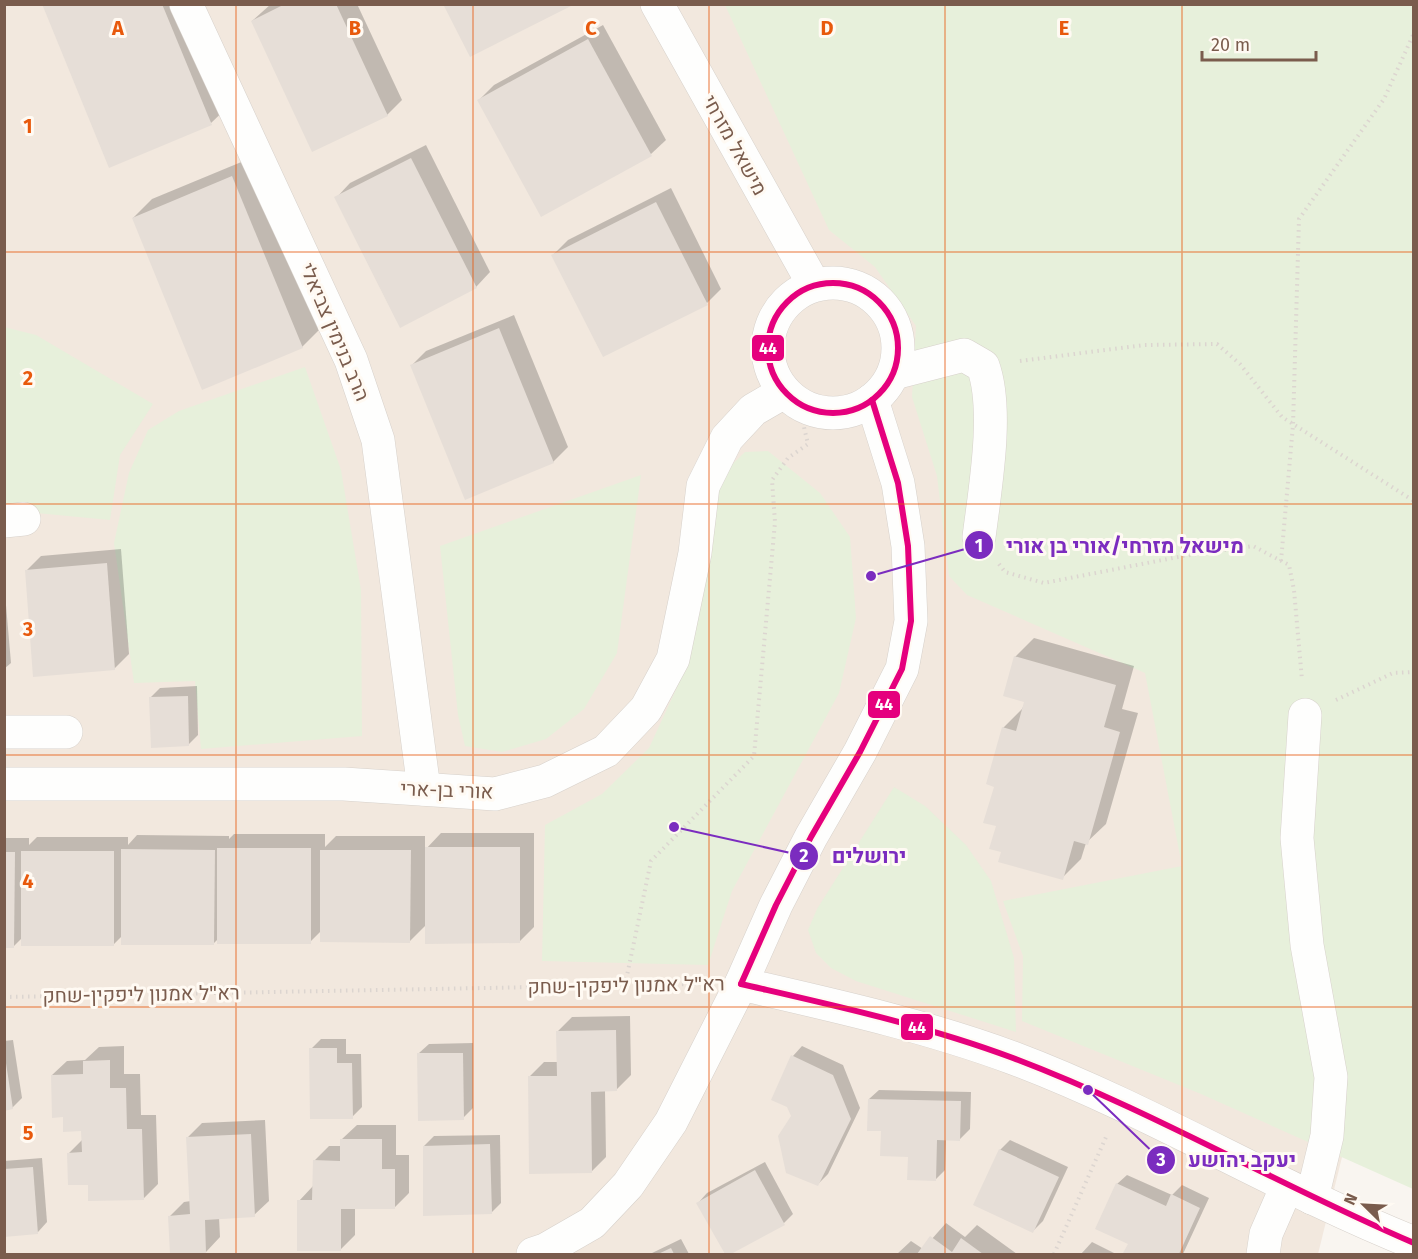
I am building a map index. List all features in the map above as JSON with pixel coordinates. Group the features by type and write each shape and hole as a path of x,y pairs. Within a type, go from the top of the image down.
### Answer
{"street":[{"name":"הרב בנימין צביאלי","path":"186,4 351,360 378,440 424,789"},
{"name":"מישאל מזרחי","path":"657,4 814,285"},
{"path":"842,283 863,290 879,300 892,319 896,331 898,353 894,373 872,400 848,411 820,412 792,398 777,382 769,365 768,343 774,318 788,300 814,285 842,283"},
{"path":"894,373 964,355 983,366 988,379 989,455 979,537"},
{"name":"אורי בן-ארי","path":"4,784 344,784 495,794 545,781 606,751 646,709 673,659 695,553 703,486 727,438 753,410 792,398"},
{"path":"533,1254 545,1250 592,1223 628,1185 671,1122 741,984 776,905 811,837 860,752 902,669 911,621 908,546 898,483 872,400"},
{"path":"1263,1254 1266,1234 1300,1192 1327,1136 1331,1077 1307,945 1297,838 1305,715"},
{"path":"4,732 66,732"},
{"name":"רא\"ל אמנון ליפקין-שחק","path":"741,984 905,1023 1012,1058 1120,1104 1300,1192 1413,1243"}],"path":[{"path":"1281,561 1293,424 1299,219 1384,99 1413,33"},
{"path":"983,366 1144,345 1217,344 1240,364 1282,417 1413,501"},
{"path":"624,985 651,861 754,756 775,522 772,480 788,458 808,444 792,398"},
{"path":"979,537 1005,572 1044,583 1183,556 1253,546 1289,565 1294,590 1305,715 1393,673 1413,672"},
{"name":"רא\"ל אמנון ליפקין-שחק","path":"4,997 741,984"},
{"path":"1054,1254 1120,1104"}],"shaded area":[{"path":"5,5 791,5 1334,533 1351,1121 1318,1254 5,1254"}],"green space":[{"path":"725,5 1413,5 1413,1189 1201,1094 1022,1021 1023,956 1003,901 1182,866 1145,673 967,595 949,576 937,476 912,397 916,326 875,267 829,230"},
{"path":"4,327 36,335 153,404 120,455 110,520 5,510"},
{"path":"305,367 341,470 361,590 362,736 201,749 195,681 134,683 114,543 129,473 148,430 179,411"},
{"path":"768,451 820,493 850,537 856,618 839,693 732,891 708,965 542,961 545,825 602,794 649,748 679,683 716,480 745,452"},
{"path":"641,475 617,653 584,709 546,739 502,752 465,746 458,715 440,546"},
{"path":"894,787 925,806 966,845 991,881 1014,958 1016,1032 856,981 831,968 816,953 808,930 817,909"}],"building":[{"path":"42,4 162,4 212,125 109,168"},
{"path":"285,4 336,4 388,116 312,152 251,21"},
{"path":"443,4 570,4 571,6 470,57"},
{"path":"588,39 652,156 541,217 477,100"},
{"path":"411,158 477,288 400,328 334,197"},
{"path":"232,176 303,348 202,390 132,218"},
{"path":"656,202 708,305 603,357 551,255"},
{"path":"499,328 554,463 465,500 410,365"},
{"path":"107,563 115,670 33,677 25,570"},
{"path":"1014,656 1116,685 1104,727 1120,732 1088,845 1074,841 1063,880 998,862 1001,852 989,849 996,826 983,823 994,787 986,784 1002,727 1016,731 1024,702 1003,696"},
{"path":"188,696 189,746 151,748 149,697"},
{"path":"425,847 520,847 520,943 425,944"},
{"path":"217,848 311,848 311,944 217,944"},
{"path":"121,849 215,850 214,945 121,945"},
{"path":"320,850 411,850 410,943 320,942"},
{"path":"21,851 114,851 114,946 21,946"},
{"path":"4,852 15,852 14,948 4,948"},
{"path":"616,1030 617,1091 591,1092 592,1173 529,1174 528,1076 557,1076 556,1031"},
{"path":"309,1048 337,1048 337,1063 352,1063 353,1119 310,1119"},
{"path":"417,1053 463,1053 464,1120 418,1121"},
{"path":"791,1055 833,1075 851,1119 818,1186 786,1173 778,1136 791,1116 787,1107 771,1100"},
{"path":"110,1060 110,1088 126,1088 127,1129 142,1129 144,1200 88,1201 88,1185 68,1185 67,1153 82,1152 81,1131 63,1132 63,1117 52,1118 51,1075 83,1074 83,1061"},
{"path":"6,1063 13,1109 4,1111 4,1064"},
{"path":"868,1099 961,1101 960,1141 937,1140 936,1181 907,1180 908,1157 880,1156 881,1131 867,1131"},
{"path":"251,1134 255,1217 205,1220 206,1253 170,1254 168,1216 190,1214 186,1137"},
{"path":"340,1139 382,1139 382,1169 395,1169 395,1209 341,1209 341,1251 297,1251 297,1200 312,1200 313,1160 340,1161"},
{"path":"490,1144 492,1214 423,1216 423,1146"},
{"path":"999,1149 1059,1177 1033,1233 973,1205"},
{"path":"33,1167 38,1234 4,1237 4,1169"},
{"path":"755,1170 785,1225 731,1254 725,1254 696,1203"},
{"path":"1116,1183 1166,1206 1171,1194 1200,1208 1179,1254 1123,1253 1128,1244 1095,1229"},
{"path":"930,1236 952,1252 961,1238 983,1254 917,1254"},
{"path":"671,1248 674,1254 658,1254"}],"transit line":[{"name":"44","path":"833,283 858,288 879,302 893,323 898,348 893,373 879,394 858,408 833,413 808,408 787,394 773,373 768,348 773,323 787,302 808,288 833,283"},
{"name":"44","path":"741,984 776,905 811,837 860,752 902,669 911,621 908,546 898,483 872,400"},
{"name":"44","path":"741,984 946,1035 1013,1058 1165,1124 1363,1221 1414,1243"}],"place":[{"name":"מישאל מזרחי/אורי בן אורי","path":"871,576"},
{"name":"ירושלים","path":"674,827"},
{"name":"יעקב יהושע","path":"1088,1090"}]}
